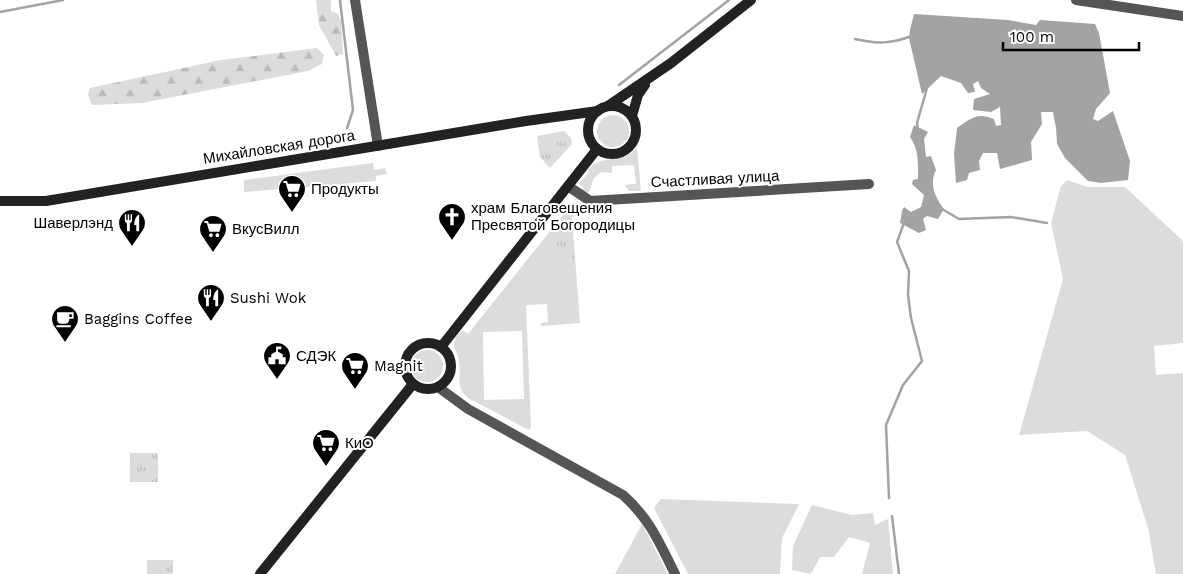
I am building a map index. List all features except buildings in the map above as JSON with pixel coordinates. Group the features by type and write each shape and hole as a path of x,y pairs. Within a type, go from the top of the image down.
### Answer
{"street":[{"path":"355,0 378,146"},
{"path":"588,134 591,119 598,111 650,79 751,0"},
{"path":"1076,0 1183,16"},
{"path":"632,116 638,95 650,79"},
{"path":"562,116 578,120 597,149 612,154 623,152 635,139 635,122 632,116 622,108 608,106"},
{"name":"Михайловская дорога","path":"0,201 46,201 598,111"},
{"path":"441,347 597,149"},
{"name":"Счастливая улица","path":"568,186 590,201 869,184"},
{"path":"426,343 441,347 448,354 451,362 451,371 446,381 438,387 425,389 413,384 407,376 405,368 406,358 411,350 418,345 426,343"},
{"path":"260,574 413,384"},
{"path":"438,387 468,409 623,495 642,513 675,574"}],"green space":[{"path":"316,0 331,0 331,11 338,14 341,21 343,54 336,56 319,25"},
{"path":"317,48 324,55 322,64 308,71 142,103 92,105 88,95 90,88 221,60"},
{"path":"613,115 619,116 624,120 628,125 628,137 624,142 619,146 613,147 607,146 602,142 598,137 597,131 598,125 602,120 607,116"},
{"path":"564,131 571,138 572,144 550,168 540,157 537,136"},
{"path":"637,147 641,191 629,191 625,185 636,184 634,165 612,166 612,173 601,172 594,178 589,192 581,191 584,188 579,184 593,165 626,156"},
{"path":"373,163 374,170 385,168 387,174 376,176 376,181 244,192 244,180"},
{"path":"1067,180 1088,187 1125,187 1183,241 1183,343 1154,346 1156,375 1183,373 1183,574 1156,574 1148,528 1125,455 1087,431 1019,435 1063,279 1051,223 1061,186"},
{"path":"578,196 571,206 577,212 572,217 580,323 541,326 541,323 548,322 547,304 526,305 530,429 468,398 461,389 459,359 454,343 462,330 468,334","holes":["522,331 524,399 484,400 483,332"]},
{"path":"567,222 571,223 575,259 572,261 552,246 551,242"},
{"path":"427,350 433,351 438,355 442,360 442,372 438,377 433,381 427,382 421,381 416,377 412,372 411,366 412,360 416,355 421,351"},
{"path":"130,453 158,453 158,482 130,482"},
{"path":"661,499 799,504 782,538 780,574 688,574 654,508"},
{"path":"812,505 852,515 873,513 875,525 888,519 893,574 862,574 870,543 849,537 834,557 820,557 811,574 792,570 793,546"},
{"path":"642,524 668,574 615,574"},
{"path":"147,560 173,560 173,574 147,574"}],"shaded area":[{"path":"914,14 1008,20 1036,25 1040,20 1095,24 1099,33 1110,93 1096,109 1093,119 1098,121 1113,111 1130,161 1128,180 1101,183 1088,181 1065,158 1057,144 1053,112 1041,112 1042,124 1031,142 1032,160 1000,169 997,153 983,153 979,161 980,170 969,173 967,180 956,183 954,154 957,128 970,119 979,116 994,119 996,126 1001,125 1000,107 991,112 973,110 974,99 990,94 981,88 978,81 973,84 975,92 968,93 961,83 941,76 922,94 909,38"},
{"path":"914,125 928,132 924,139 926,157 931,156 936,170 933,180 934,190 944,209 938,219 927,216 923,219 926,230 919,233 900,223 904,207 911,212 921,207 924,195 912,184 913,180 918,179 918,162 910,137"}],"waterway":[{"path":"0,12 63,0"},
{"path":"340,0 353,110 347,128"},
{"path":"619,85 729,0"},
{"path":"855,39 884,42 897,41 912,36"},
{"path":"918,129 917,123 927,88"},
{"path":"942,209 959,219 1011,217 1047,223"},
{"path":"889,498 886,425 903,385 922,361 911,318 908,295 909,271 897,242 904,223"},
{"path":"892,516 899,574"}],"place":[{"name":"Продукты","path":"292,213"},
{"name":"храм Благовещения Пресвятой Богородицы","path":"452,241"},
{"name":"Шаверлэнд","path":"132,247"},
{"name":"ВкусВилл","path":"213,253"},
{"name":"Sushi Wok","path":"211,322"},
{"name":"Baggins Coffee","path":"65,343"},
{"name":"СДЭК","path":"277,380"},
{"name":"Magnit","path":"355,390"},
{"name":"КиО","path":"326,467"}]}
